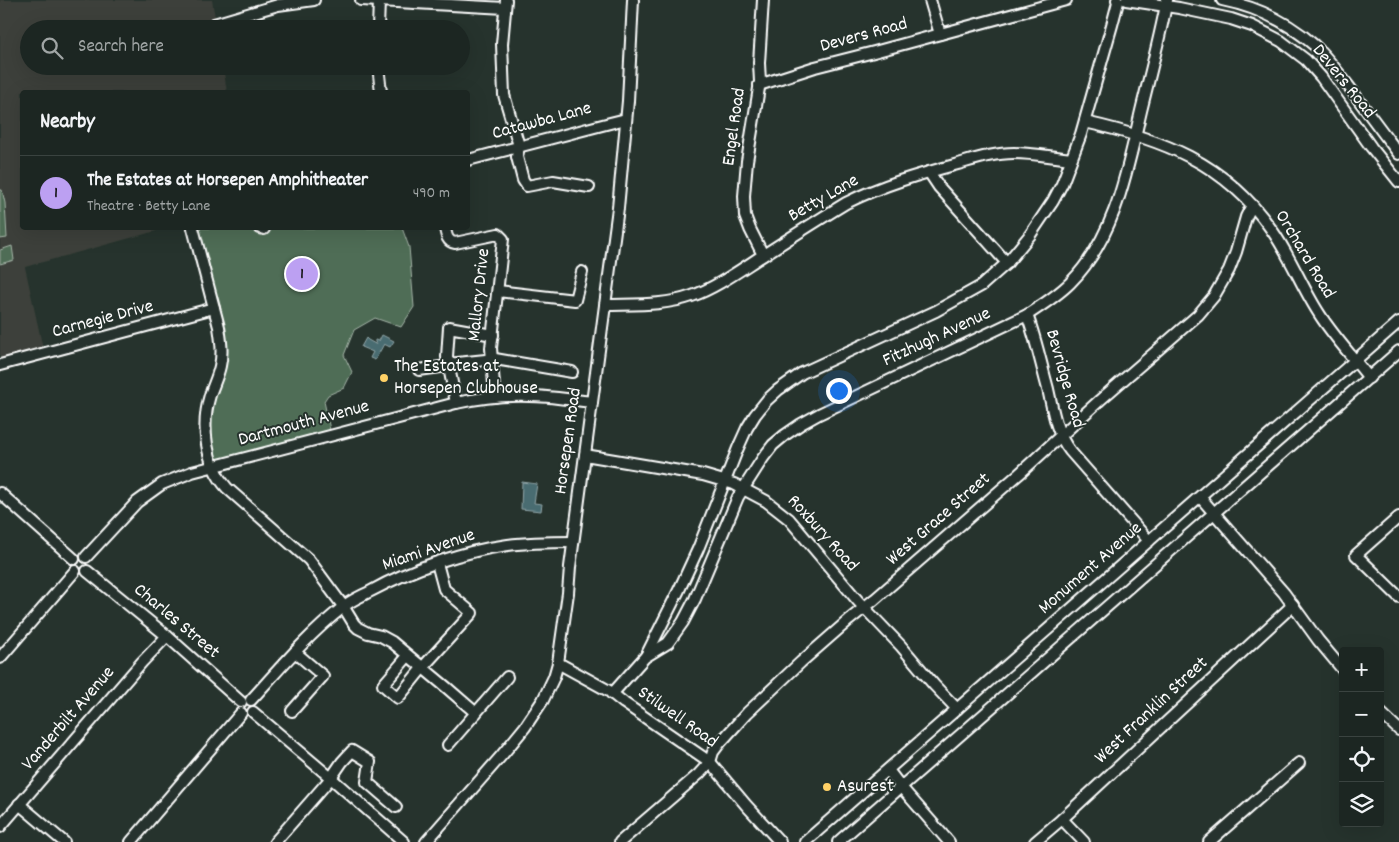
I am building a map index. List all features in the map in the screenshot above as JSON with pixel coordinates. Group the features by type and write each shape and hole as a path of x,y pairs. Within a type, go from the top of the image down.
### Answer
{"street":[{"path":"226,20 277,3 314,0"},
{"path":"361,0 506,4 502,44 503,82 507,108 519,146 518,158 523,180 527,186 553,181 589,187"},
{"path":"378,20 379,0"},
{"name":"Horsepen Road","path":"426,842 532,718 551,684 558,663 618,208 626,120 633,0"},
{"name":"Engel Road","path":"763,0 759,85 747,161 744,207 750,229 763,255"},
{"path":"930,0 940,34"},
{"name":"Devers Road","path":"759,85 815,67 1065,0"},
{"name":"Fitzhugh Avenue","path":"612,694 645,657 698,549 747,428 761,407 778,390 802,373 936,311 981,286 1007,263 1030,235 1062,184 1085,122 1118,2 1116,0"},
{"name":"Devers Road","path":"1126,0 1166,3 1231,19 1252,26 1281,41 1306,60 1321,77 1399,182"},
{"name":"Devers Road","path":"1222,0 1252,8 1275,18 1291,27 1320,51 1335,67 1399,154"},
{"name":"Fitzhugh Avenue","path":"645,657 668,643 683,622 695,599 738,497 773,445 801,424 828,409 1027,315 1070,283 1106,232 1118,203 1136,135 1166,3"},
{"path":"379,75 381,90"},
{"name":"Catawba Lane","path":"470,159 610,122 626,120"},
{"name":"Orchard Road","path":"1085,122 1136,135 1177,150 1221,175 1239,191 1272,229 1321,318 1369,378"},
{"path":"1361,132 1376,123"},
{"name":"Betty Lane","path":"605,305 671,302 708,290 827,215 863,195 928,172 1004,153 1033,154 1071,160"},
{"path":"928,172 939,187 1007,263"},
{"name":"West Grace Street","path":"620,842 698,774 710,762 713,752 719,744 747,713 801,662 1186,327 1214,296 1229,270 1246,217 1252,205"},
{"path":"194,230 219,327 222,354 219,371 210,396 206,427 207,442 218,477 227,488 309,560 358,628 385,638 476,713"},
{"name":"Mallory Drive","path":"446,230 448,239 455,243 498,234 503,239 493,335 492,360 496,397"},
{"path":"498,291 575,300 582,272"},
{"name":"Carnegie Drive","path":"0,365 214,308"},
{"name":"Bevridge Road","path":"1027,315 1060,436 1070,451 1149,541"},
{"name":"Monument Avenue","path":"805,842 1399,322"},
{"path":"456,403 446,354 449,327 493,335"},
{"name":"Monument Avenue","path":"838,842 1399,352"},
{"path":"419,370 492,360 572,372"},
{"name":"Dartmouth Avenue","path":"86,557 147,494 178,476 456,403 496,397 529,396 592,402"},
{"name":"Roxbury Road","path":"585,455 703,475 744,488 766,501 789,519 864,608 957,709"},
{"path":"0,493 74,559"},
{"path":"1200,497 1284,593 1339,665"},
{"path":"1399,517 1356,555 1399,598"},
{"name":"Miami Avenue","path":"246,701 316,630 343,606 397,578 437,563 482,550 510,545 573,542"},
{"path":"79,556 86,557 90,564 87,571 82,574 75,571 72,566 74,559 79,556"},
{"path":"408,656 383,685 398,698 422,667 472,613 444,589 437,563"},
{"path":"0,658 75,571"},
{"name":"Charles Street","path":"87,571 246,701"},
{"name":"West Franklin Street","path":"1035,842 1293,605"},
{"name":"Vanderbilt Avenue","path":"0,827 166,636"},
{"path":"292,710 323,676 295,652"},
{"name":"Stilwell Road","path":"558,663 612,694 710,762 780,842"},
{"path":"448,745 507,677"},
{"path":"246,701 255,707 253,712 246,716 241,713 239,706 246,701"},
{"path":"253,712 404,842"},
{"path":"131,842 241,713"},
{"path":"1384,716 1399,730"},
{"path":"275,842 352,751 370,762 367,782 396,807"},
{"path":"1216,840 1299,763"},
{"path":"888,770 901,788 949,842"},
{"path":"19,804 64,842"},
{"path":"1062,819 1084,842"}],"shaded area":[{"path":"0,0 212,0 215,20 20,20 20,75 224,75 227,90 20,90 20,230 157,230 25,267 44,353 0,365"}],"green space":[{"path":"0,190 2,190 5,203 7,238 0,239"},
{"path":"194,230 403,230 409,247 414,307 401,327 375,318 354,330 344,355 352,372 344,388 328,395 324,401 331,435 213,465 206,433 222,346"},
{"path":"12,246 14,260 0,264 0,250"}],"water":[{"path":"382,335 394,341 390,347 384,344 375,360 370,358 373,352 361,347 366,338 377,345 375,340 379,341"},
{"path":"522,482 537,484 534,503 542,504 541,511 521,509"}],"place":[{"name":"The Estates at Horsepen Amphitheater","path":"302,274"},
{"name":"The Estates at Horsepen Clubhouse","path":"384,378"},
{"name":"Asurest","path":"827,787"}]}
